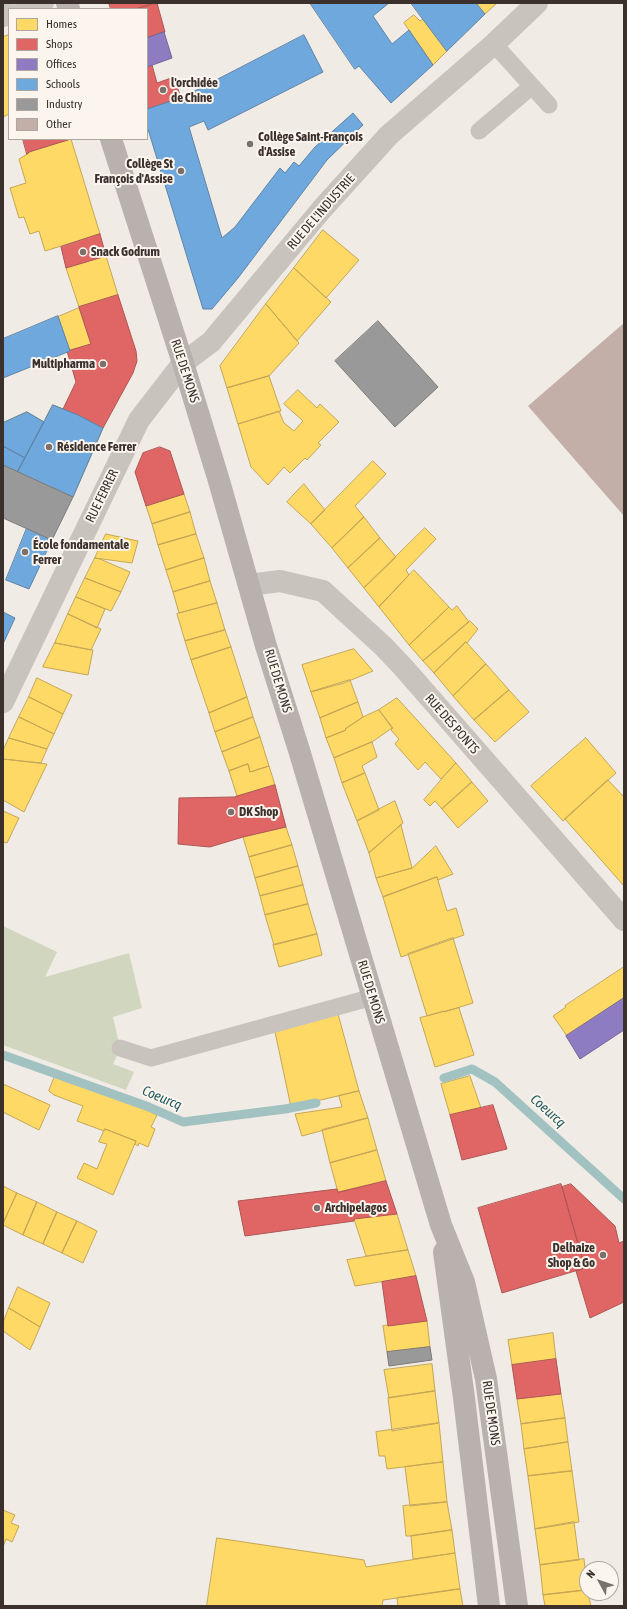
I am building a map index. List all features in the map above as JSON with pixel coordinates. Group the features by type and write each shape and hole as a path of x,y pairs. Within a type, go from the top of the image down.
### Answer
{"main road":[{"name":"RUE DE MONS","path":"111,140 183,363 219,481 248,585 441,1225 464,1282 486,1379 517,1606"},
{"name":"RUE DE MONS","path":"441,1225 446,1278 464,1398 489,1606"}],"street":[{"path":"28,8 43,3"},
{"name":"RUE DE L'INDUSTRIE","path":"183,363 211,342 322,209 389,135 494,44 537,3"},
{"name":"RUE FERRER","path":"3,702 139,420 183,363"},
{"name":"RUE DES PONTS","path":"248,585 280,581 323,591 383,646 403,667 624,920"}],"lane":[{"path":"494,44 549,105"},
{"path":"479,131 532,86"},
{"path":"120,1048 151,1058 373,997"}],"green space":[{"path":"3,926 57,952 45,977 129,953 142,1008 113,1017 120,1048 113,1064 134,1072 126,1090 3,1045"}],"building: Homes":[{"path":"476,3 497,3 485,14"},
{"path":"414,15 420,21 423,19 447,51 433,65 404,23"},
{"path":"8,35 8,114 3,117 3,37"},
{"path":"71,140 100,234 45,251 39,231 30,234 24,217 19,218 10,188 26,183 19,159 29,152"},
{"path":"323,230 359,260 326,298 294,268"},
{"path":"106,256 118,295 79,307 66,268"},
{"path":"294,268 331,302 297,341 266,304"},
{"path":"266,304 299,343 269,376 227,388 220,366"},
{"path":"79,308 91,344 70,351 58,317"},
{"path":"269,376 281,411 238,424 227,388"},
{"path":"298,390 317,408 320,404 339,422 318,443 321,445 307,460 305,458 290,473 284,467 268,485 251,467 238,424 279,411 284,423 294,431 303,421 284,404"},
{"name":"Résidence Ferrer","path":"53,405 78,415 103,428 73,497 3,465 3,423 27,412 44,422"},
{"path":"373,461 386,474 355,506 364,517 332,548 311,524"},
{"path":"304,484 325,510 311,524 287,502"},
{"path":"184,494 190,512 152,524 146,506"},
{"path":"190,512 196,534 158,545 152,524"},
{"path":"364,517 380,538 348,568 332,548"},
{"path":"425,528 436,539 406,570 409,575 379,607 364,588"},
{"path":"106,534 138,541 132,563 95,558"},
{"path":"196,534 204,558 166,570 158,545"},
{"path":"380,538 396,557 364,588 348,568"},
{"path":"95,558 130,572 121,592 85,578"},
{"path":"204,558 210,581 173,592 166,570"},
{"path":"414,570 449,607 409,645 379,607"},
{"path":"85,578 121,592 111,611 76,597"},
{"path":"210,581 217,603 179,613 173,592"},
{"path":"76,597 105,609 97,628 68,614"},
{"path":"217,603 225,630 185,641 177,614"},
{"path":"457,606 469,622 423,661 409,645 449,607 452,610"},
{"path":"68,614 101,629 91,650 55,643"},
{"path":"470,621 478,629 467,643 466,642 434,673 423,661"},
{"path":"225,630 231,647 191,660 185,641"},
{"path":"466,642 486,664 453,696 434,673"},
{"path":"55,643 93,650 88,675 43,667"},
{"path":"231,647 247,697 209,713 191,660"},
{"path":"354,649 373,671 344,683 311,692 302,665"},
{"path":"486,664 509,690 474,720 453,696"},
{"path":"37,678 72,695 63,714 29,697"},
{"path":"350,680 358,702 320,718 311,692"},
{"path":"509,690 529,712 495,742 474,720"},
{"path":"29,697 63,714 54,734 19,717"},
{"path":"247,697 253,717 215,732 209,713"},
{"path":"397,698 456,763 441,779 425,762 418,770 395,744 399,739 391,730 393,728 379,710"},
{"path":"358,702 363,717 345,729 346,730 326,738 320,718"},
{"path":"379,710 392,728 372,742 334,758 326,738 346,730 345,729 363,717"},
{"path":"19,717 54,734 47,749 9,738"},
{"path":"253,717 260,737 222,752 215,732"},
{"path":"260,737 269,766 250,772 248,764 229,771 222,752"},
{"path":"9,738 47,749 41,763 3,759 3,751"},
{"path":"586,738 616,773 563,821 531,786"},
{"path":"372,742 377,757 362,766 365,773 342,783 334,758"},
{"path":"3,759 47,764 24,812 3,800"},
{"path":"456,763 472,782 442,809 435,801 430,806 424,800"},
{"path":"248,764 250,772 269,766 275,785 237,796 229,771"},
{"path":"365,773 379,810 357,821 342,783"},
{"path":"608,780 624,797 624,886 565,819"},
{"path":"472,782 488,801 458,828 442,809"},
{"path":"395,801 403,823 369,853 357,821"},
{"path":"3,811 19,818 7,843 3,842"},
{"path":"401,825 412,868 376,878 369,853"},
{"path":"286,827 292,845 249,857 243,837"},
{"path":"292,845 298,866 255,878 249,857"},
{"path":"436,846 453,874 438,880 437,877 383,897 376,878 412,868"},
{"path":"298,866 303,885 260,896 255,878"},
{"path":"437,877 447,911 456,908 464,935 401,957 383,897"},
{"path":"303,885 308,904 265,915 260,896"},
{"path":"308,904 317,934 274,945 265,915"},
{"path":"317,934 322,955 279,967 273,945"},
{"path":"453,938 473,1003 427,1016 408,954"},
{"path":"624,967 624,998 567,1036 553,1016 566,1007 565,1006"},
{"path":"459,1008 474,1055 435,1067 420,1018"},
{"path":"338,1014 359,1091 291,1107 275,1032"},
{"path":"55,1076 134,1104 157,1115 151,1127 155,1129 148,1147 139,1143 138,1146 135,1144 136,1141 105,1129 104,1131 77,1121 83,1106 54,1095 49,1091"},
{"path":"470,1076 481,1108 450,1115 441,1084"},
{"path":"3,1084 50,1105 39,1130 3,1112"},
{"path":"359,1091 368,1118 302,1136 295,1114 342,1107 339,1096"},
{"path":"368,1118 377,1150 330,1163 322,1130"},
{"path":"105,1129 136,1141 113,1195 77,1178 84,1163 97,1169 107,1144 99,1142"},
{"path":"377,1150 386,1181 338,1192 330,1163"},
{"path":"3,1186 17,1193 3,1223"},
{"path":"17,1193 37,1202 23,1235 3,1225"},
{"path":"37,1202 57,1212 43,1244 23,1235"},
{"path":"57,1212 77,1221 62,1253 43,1244"},
{"path":"397,1214 408,1250 366,1256 354,1219"},
{"path":"77,1221 97,1231 83,1263 62,1253"},
{"path":"408,1250 416,1276 355,1286 347,1260"},
{"path":"18,1287 50,1303 40,1327 9,1308"},
{"path":"9,1308 40,1327 30,1350 3,1331 3,1323"},
{"path":"427,1321 430,1347 387,1352 383,1326"},
{"path":"553,1333 556,1359 512,1365 508,1340"},
{"path":"432,1364 435,1391 389,1398 384,1370"},
{"path":"435,1391 439,1423 392,1431 388,1398"},
{"path":"561,1394 565,1418 521,1424 517,1399"},
{"path":"565,1418 568,1442 524,1449 521,1424"},
{"path":"439,1423 443,1462 387,1469 385,1456 379,1456 376,1432"},
{"path":"568,1442 572,1471 528,1476 524,1449"},
{"path":"443,1462 447,1502 410,1506 405,1467"},
{"path":"572,1471 579,1522 535,1529 528,1476"},
{"path":"447,1502 452,1530 406,1536 403,1506"},
{"path":"3,1510 15,1515 11,1523 19,1526 12,1542 6,1539 3,1547"},
{"path":"574,1522 579,1560 540,1565 535,1529"},
{"path":"452,1530 455,1553 413,1559 411,1536"},
{"path":"217,1538 364,1560 366,1567 455,1553 460,1589 383,1600 382,1606 207,1606"},
{"path":"584,1559 584,1561 579,1561 579,1591 543,1595 540,1565"},
{"path":"460,1589 463,1606 398,1606 397,1598"},
{"path":"579,1591 579,1601 590,1601 591,1606 545,1606 543,1595"}],"building: Shops":[{"path":"109,3 155,3 139,8 111,8"},
{"path":"157,3 165,32 148,38 148,8 140,8"},
{"name":"l'orchidée de Chine","path":"152,65 157,83 174,77 181,98 148,109 148,67"},
{"path":"23,140 68,140 29,152 27,154"},
{"name":"Snack Godrum","path":"100,234 106,256 66,268 61,247"},
{"name":"Multipharma","path":"118,295 136,351 137,361 133,373 103,428 63,409 76,382 67,351 91,344 79,307"},
{"path":"160,447 170,451 184,494 146,506 135,472 143,453"},
{"name":"DK Shop","path":"275,785 286,827 243,837 210,847 178,844 179,798 234,797"},
{"path":"493,1105 507,1149 462,1160 450,1115"},
{"name":"Archipelagos","path":"386,1181 397,1214 354,1219 354,1221 245,1236 238,1201 337,1189 338,1192"},
{"path":"561,1184 585,1268 502,1293 478,1208"},
{"name":"Delhaize Shop & Go","path":"571,1184 615,1226 619,1243 624,1241 624,1302 590,1318 576,1271 585,1268 562,1187"},
{"path":"416,1276 427,1321 388,1326 382,1282"},
{"path":"556,1359 561,1394 517,1399 512,1365"}],"building: Offices":[{"path":"164,32 172,58 148,67 148,38"},
{"path":"624,998 624,1030 580,1059 566,1036"}],"building: Schools":[{"path":"310,3 389,3 373,16 392,44 409,30 433,65 391,103 359,66 355,69"},
{"path":"411,3 476,3 485,14 447,51"},
{"name":"Collège St François d'Assise","path":"304,35 323,72 208,130 204,121 189,127 222,238 235,227 280,168 285,173 294,162 299,166 315,147 353,113 363,125 327,160 238,278 212,309 203,309 148,129 148,109 181,98"},
{"path":"58,316 70,351 3,378 3,339"},
{"name":"Résidence Ferrer","path":"53,405 78,415 103,428 73,497 17,473"},
{"path":"27,412 44,422 25,458 3,446 3,423"},
{"path":"3,446 25,458 17,473 3,465"},
{"path":"27,528 52,540 29,589 6,580"},
{"path":"3,612 15,618 3,644"}],"building: Industry":[{"path":"378,321 438,387 395,427 335,361"},
{"path":"3,465 73,497 52,540 3,518"},
{"path":"430,1347 432,1360 389,1366 387,1352"}],"building: Other":[{"path":"624,323 624,516 528,406"}],"waterway":[{"name":"Coeurcq","path":"3,1055 149,1107 183,1122 285,1109 316,1103"},
{"name":"Coeurcq","path":"444,1078 472,1069 495,1082 624,1199"}],"place":[{"name":"l'orchidée de Chine","path":"163,90"},
{"name":"Collège Saint-François d'Assise","path":"250,144"},
{"name":"Collège St François d'Assise","path":"181,171"},
{"name":"Snack Godrum","path":"83,252"},
{"name":"Multipharma","path":"103,364"},
{"name":"Résidence Ferrer","path":"49,447"},
{"name":"École fondamentale Ferrer","path":"25,552"},
{"name":"DK Shop","path":"231,812"},
{"name":"Archipelagos","path":"317,1208"},
{"name":"Delhaize Shop & Go","path":"603,1255"}]}
